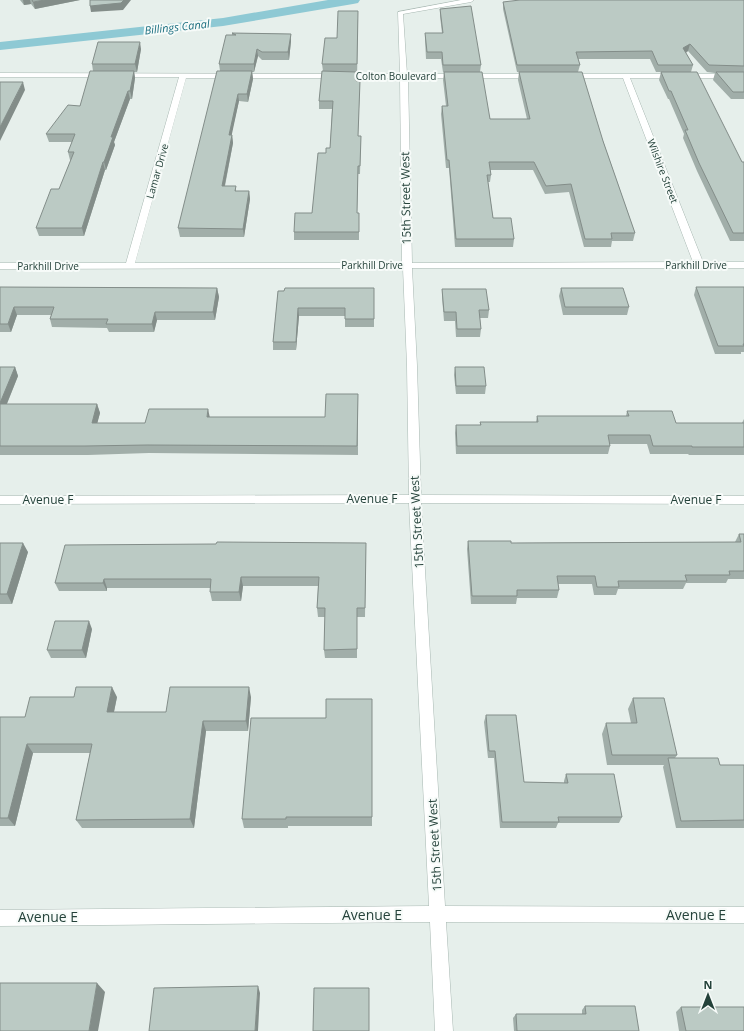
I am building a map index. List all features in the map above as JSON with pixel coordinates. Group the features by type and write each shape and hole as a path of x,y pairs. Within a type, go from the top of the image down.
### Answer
{"street":[{"name":"15th Street West","path":"444,1031 415,499 412,366 406,265 404,76 400,12 471,0"},
{"name":"Colton Boulevard","path":"0,75 540,76"},
{"name":"Lamar Drive","path":"130,266 183,76"},
{"path":"556,76 744,76"},
{"name":"Wilshire Street","path":"626,76 699,265"},
{"name":"Parkhill Drive","path":"0,266 744,265"},
{"name":"Avenue F","path":"0,500 744,500"},
{"name":"Avenue E","path":"0,918 438,914 744,915"}],"building":[{"path":"32,0 45,0 33,2"},
{"path":"90,0 124,0 121,3 90,6"},
{"path":"520,0 744,0 744,66 709,65 690,44 683,48 693,65 658,65 652,51 576,52 580,65 517,65 503,2"},
{"path":"471,6 481,65 443,65 442,52 427,52 425,33 443,33 440,9"},
{"path":"338,11 358,11 357,64 322,64 325,38 337,38"},
{"path":"232,33 291,34 288,52 262,52 257,49 254,64 219,64 226,35 236,35"},
{"path":"98,42 140,42 135,64 92,64"},
{"path":"90,71 134,71 130,91 128,91 111,137 113,137 103,162 82,228 36,228 51,189 59,189 74,152 68,152 75,134 46,134 68,105 80,106"},
{"path":"217,71 252,71 247,94 238,94 229,135 232,135 222,186 236,186 235,191 249,191 243,229 178,228"},
{"path":"322,71 357,72 356,81 360,81 358,136 361,136 360,166 358,166 357,213 359,213 359,232 294,232 295,213 312,213 318,153 326,153 326,148 330,148 333,101 319,101"},
{"path":"444,72 482,72 490,119 530,119 519,72 582,72 603,141 635,233 611,233 612,239 585,239 571,184 546,186 534,162 489,162 491,175 487,175 493,218 511,218 514,239 456,239 449,160 447,160 442,106 448,106"},
{"path":"661,72 697,72 742,162 744,162 744,233 733,233 699,163 685,130 688,130"},
{"path":"716,72 744,72 744,92 733,92"},
{"path":"0,82 23,82 0,127"},
{"path":"0,287 217,288 213,312 155,312 152,324 106,324 108,319 50,319 54,307 14,307 8,324 0,324"},
{"path":"696,287 744,287 744,346 718,346"},
{"path":"285,288 374,288 374,319 345,319 345,308 298,308 296,342 273,342 278,291 284,291"},
{"path":"561,288 623,288 629,307 565,307"},
{"path":"442,289 486,289 489,310 479,310 481,329 457,329 456,312 444,312"},
{"path":"0,367 15,367 0,403"},
{"path":"455,367 484,367 486,386 456,386"},
{"path":"326,394 358,394 357,446 0,446 0,404 97,404 92,423 145,423 149,409 208,409 207,417 325,417"},
{"path":"627,411 672,411 676,423 744,423 744,447 653,446 650,435 608,435 610,446 457,446 456,425 481,425 480,422 538,422 537,416 629,416"},
{"path":"739,534 744,534 744,571 729,571 730,575 685,575 687,581 618,581 619,587 597,587 595,576 557,576 559,590 517,590 517,596 472,596 468,541 511,541 511,543 741,542"},
{"path":"217,542 366,543 365,608 357,608 357,649 324,650 325,608 317,608 319,577 241,577 239,592 210,592 211,579 104,579 103,583 55,583 65,545 216,544"},
{"path":"0,543 23,543 7,594 0,594"},
{"path":"55,621 89,621 82,650 47,650"},
{"path":"76,687 112,687 107,712 166,712 170,687 249,687 246,721 203,721 190,819 76,820 92,744 27,744 8,818 0,818 0,717 25,717 30,697 74,697"},
{"path":"633,698 664,698 677,755 612,755 606,723 637,723"},
{"path":"326,699 372,699 372,817 286,817 286,819 242,819 251,718 326,718"},
{"path":"486,715 516,715 524,782 568,783 566,774 614,774 622,817 558,817 559,822 502,822 495,751 489,751"},
{"path":"668,758 718,758 720,765 744,765 744,820 681,821"},
{"path":"0,983 97,983 89,1031 0,1031"},
{"path":"258,986 255,1031 149,1031 154,988"},
{"path":"314,988 369,988 369,1031 313,1031"},
{"path":"585,1006 635,1006 639,1031 517,1031 516,1014 586,1014"},
{"path":"681,1007 744,1007 744,1031 686,1031"}],"waterway":[{"name":"Billings Canal","path":"0,46 223,22 353,0"}]}
